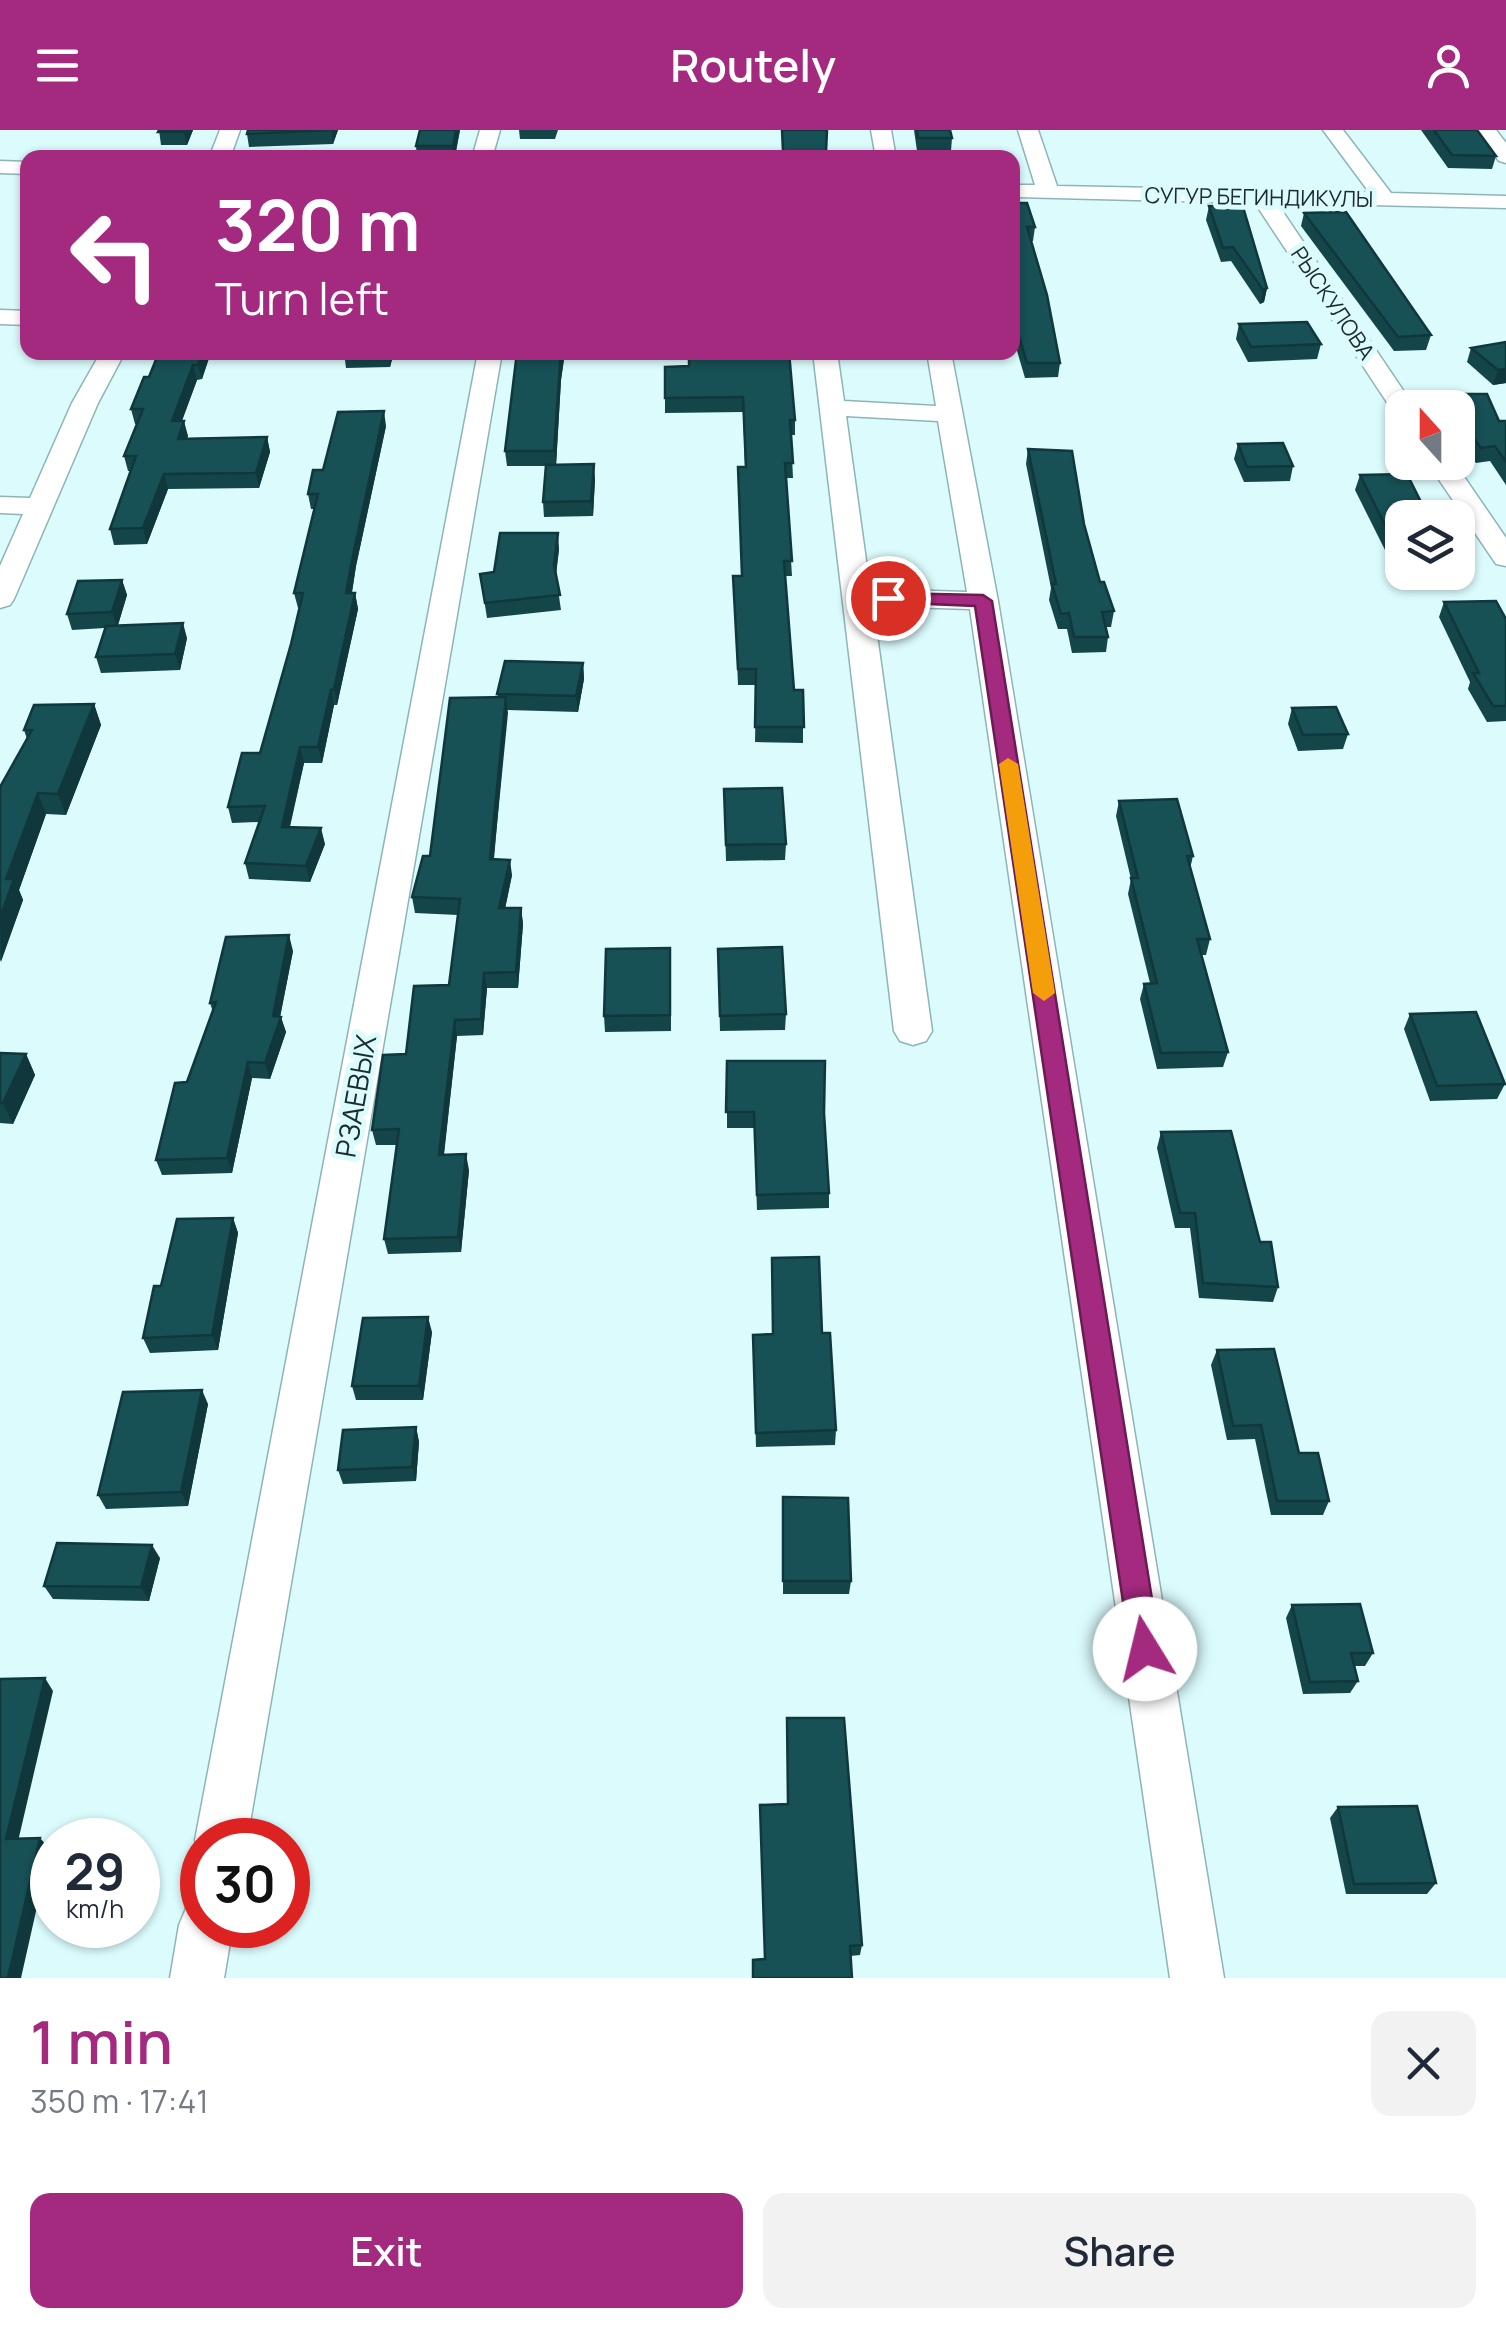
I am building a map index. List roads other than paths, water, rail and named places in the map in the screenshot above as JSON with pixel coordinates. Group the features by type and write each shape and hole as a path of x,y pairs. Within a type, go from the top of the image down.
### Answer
{"street":[{"path":"1028,130 1048,192"},
{"path":"1332,130 1385,200"},
{"path":"1485,130 1506,157"},
{"name":"СУГУР БЕГИНДИКУЛЫ","path":"1020,191 1506,202"},
{"name":"РЫСКУЛОВА","path":"1263,198 1390,390"},
{"path":"0,599 85,404 109,360"},
{"name":"РЗАЕВЫХ","path":"225,1818 489,360"},
{"path":"826,360 913,1031"},
{"path":"940,360 983,601 1198,1978"},
{"path":"832,408 950,414"},
{"path":"1452,480 1506,558"},
{"path":"0,504 40,506"},
{"path":"856,597 983,601"},
{"path":"197,1978 202,1948"}]}
